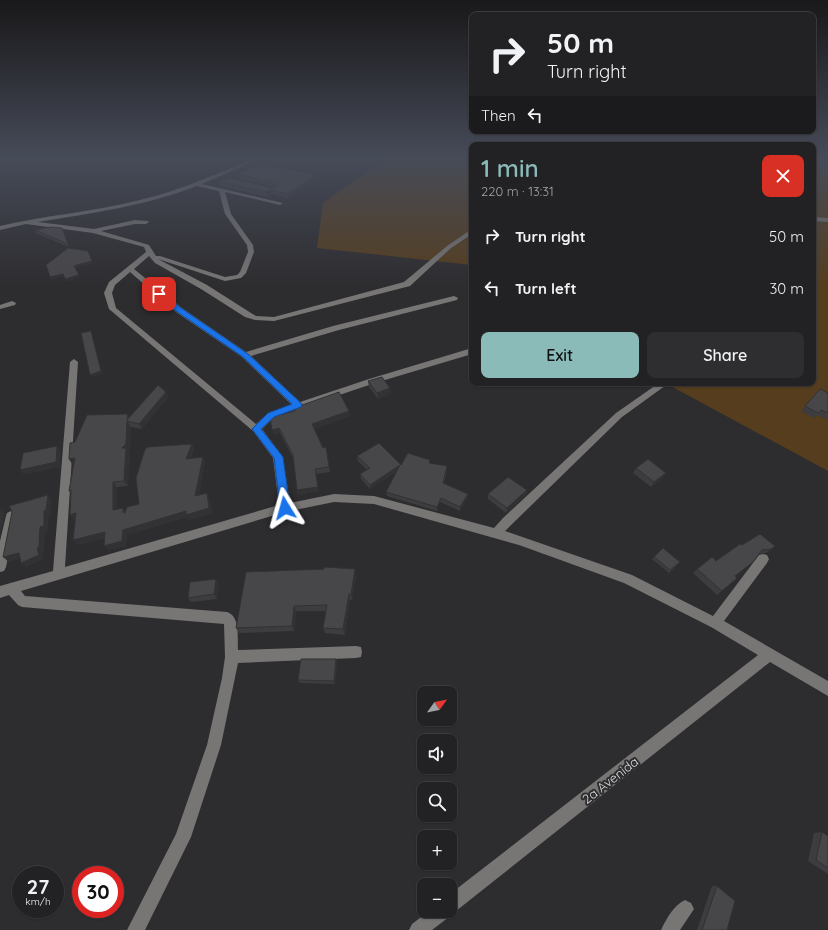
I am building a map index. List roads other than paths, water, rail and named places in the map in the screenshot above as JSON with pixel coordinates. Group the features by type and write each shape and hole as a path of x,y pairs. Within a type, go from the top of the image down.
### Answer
{"street":[{"path":"0,228 23,222 131,205 149,200"},
{"path":"151,254 225,279 239,277 243,273 251,252 250,245 228,214 225,200"},
{"path":"268,200 280,203"},
{"path":"816,219 828,220"},
{"path":"23,222 94,231 147,246 157,262 204,287 248,315 255,318 274,319 407,284 449,247 469,233"},
{"path":"94,231 135,222 146,222"},
{"path":"151,254 112,284 108,293 113,309 256,429 278,457 285,508"},
{"path":"130,269 179,310 245,355 298,405"},
{"path":"245,355 336,328 454,298"},
{"path":"0,307 12,302"},
{"path":"256,429 271,415 298,405 469,351"},
{"path":"59,574 74,362"},
{"path":"496,534 507,521 619,415 661,386"},
{"path":"6,590 285,508 334,498 374,500 519,540 628,579 715,623 828,689"},
{"path":"0,566 11,516"},
{"path":"715,623 763,559"},
{"path":"6,590 22,601 227,618 230,621 232,657 229,678 214,745 183,837 136,930"},
{"path":"232,657 356,652"},
{"name":"2a Avenida","path":"457,900 769,655"},
{"path":"670,930 685,909"},
{"path":"418,930 434,918"}]}
